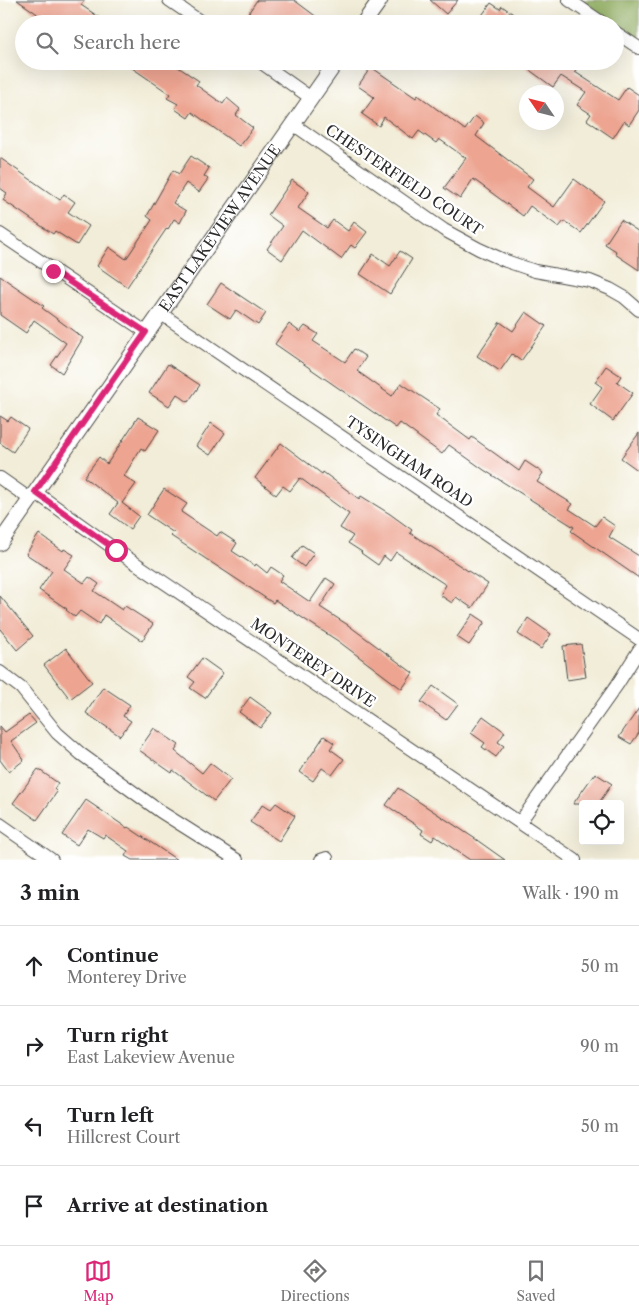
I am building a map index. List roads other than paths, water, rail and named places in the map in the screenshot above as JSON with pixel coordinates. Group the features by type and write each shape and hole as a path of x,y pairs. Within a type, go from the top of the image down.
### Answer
{"street":[{"path":"169,0 191,15"},
{"path":"369,15 380,0"},
{"path":"569,0 591,15"},
{"path":"624,38 639,48"},
{"path":"271,70 311,98"},
{"name":"EAST LAKEVIEW AVENUE","path":"0,543 331,70"},
{"name":"CHESTERFIELD COURT","path":"293,124 444,230 479,250 536,270 590,281 604,286 624,297 639,310"},
{"path":"0,234 146,332"},
{"name":"TYSINGHAM ROAD","path":"160,313 639,639"},
{"name":"MONTEREY DRIVE","path":"0,478 33,495 116,550 574,860"},
{"path":"520,822 617,685 639,650"},
{"path":"0,672 21,688 58,733 81,754 161,812 237,860"},
{"path":"0,824 34,855 52,860"}]}
